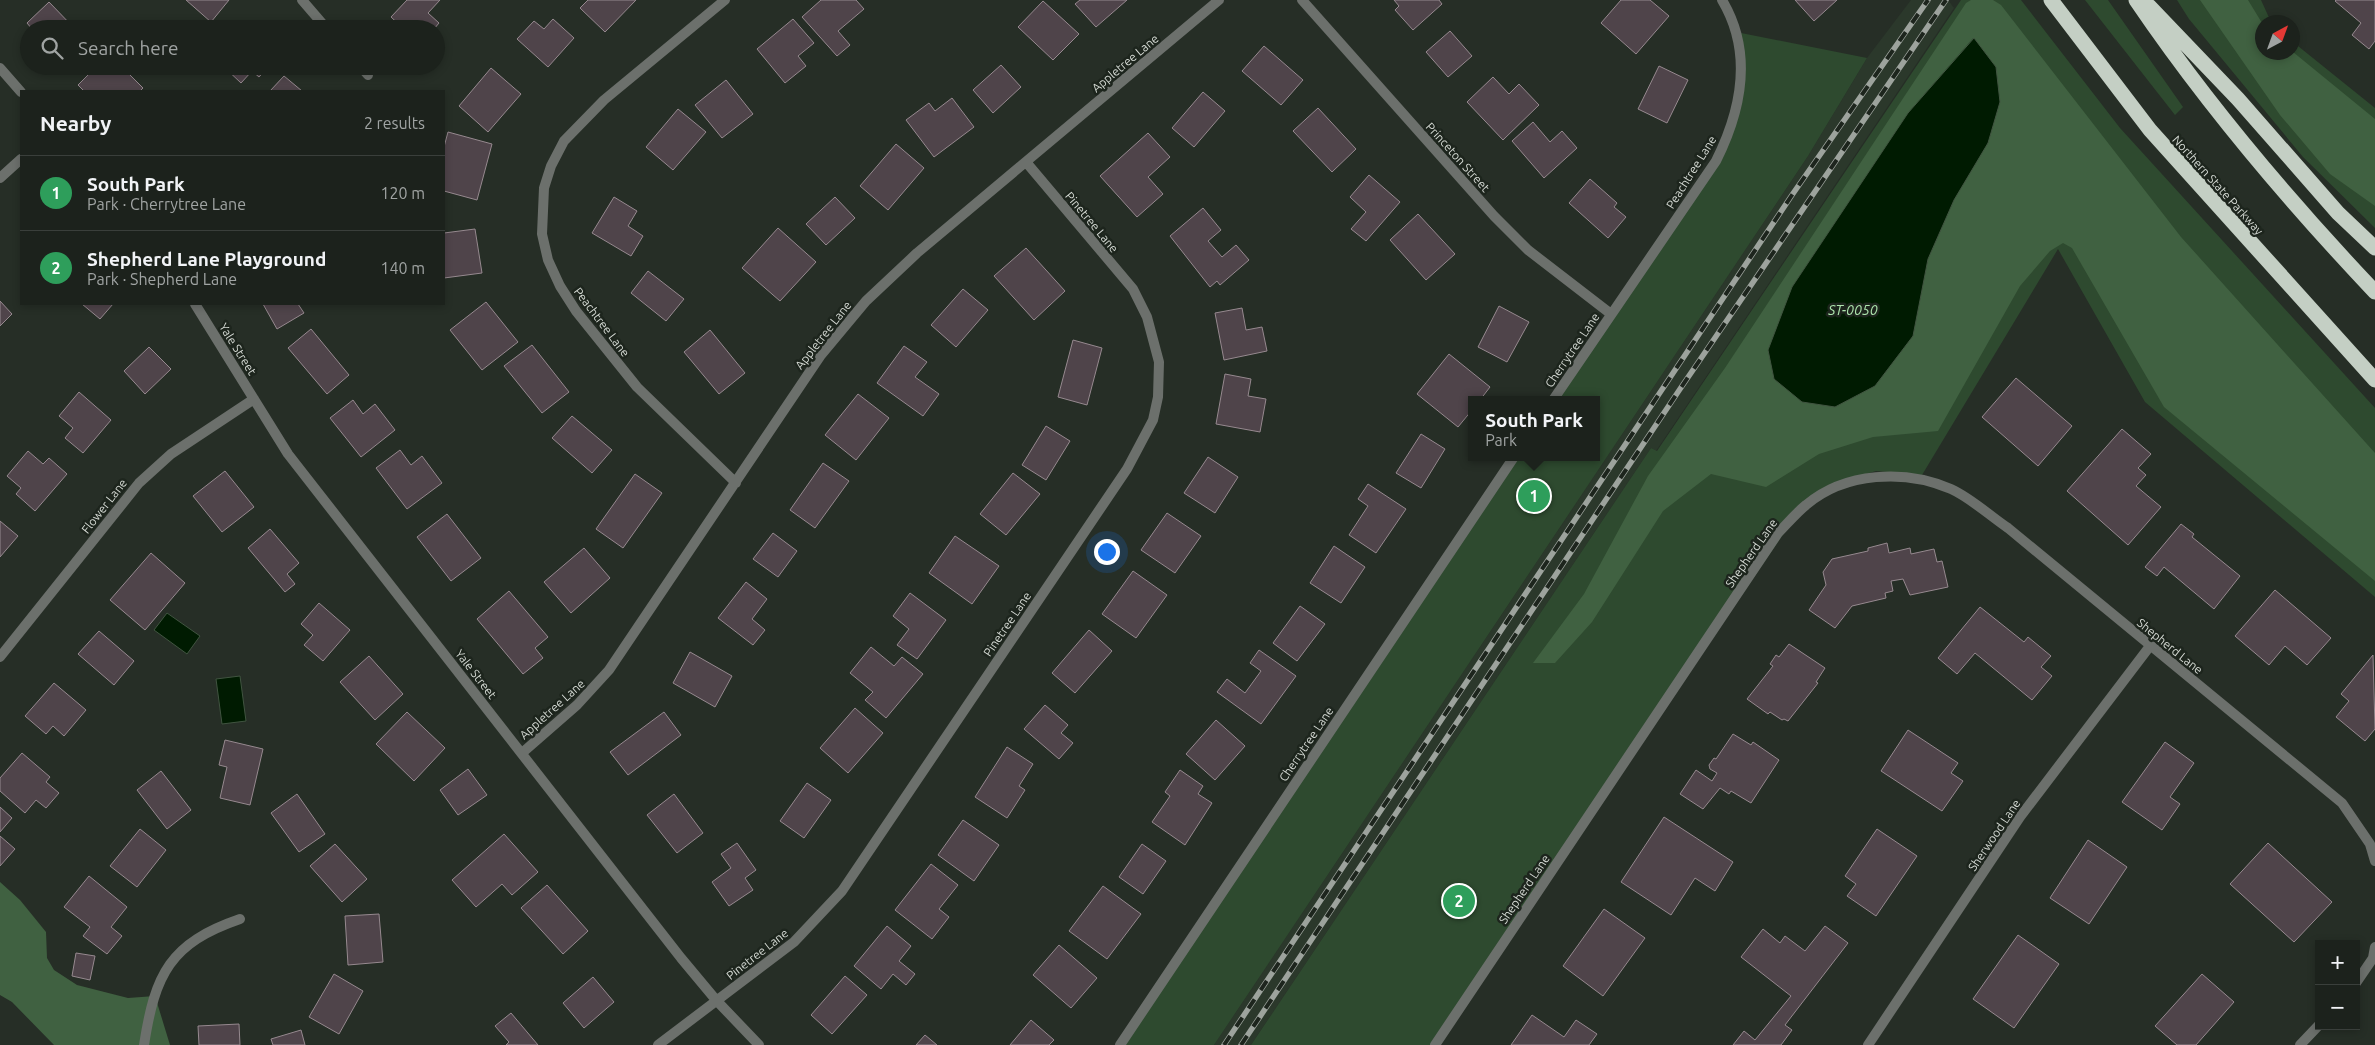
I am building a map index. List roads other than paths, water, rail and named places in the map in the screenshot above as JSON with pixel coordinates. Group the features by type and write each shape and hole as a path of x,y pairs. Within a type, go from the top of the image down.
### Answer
{"highway":[{"name":"Northern State Parkway","path":"2051,0 2150,130 2375,380"},
{"path":"2136,0 2221,118 2283,191 2375,292"},
{"path":"2143,0 2238,99 2338,213 2375,248"}],"street":[{"path":"302,0 319,20"},
{"name":"Peachtree Lane","path":"725,0 604,100 564,141 551,166 544,188 542,234 548,260 560,286 576,311 637,387 736,483"},
{"name":"Appletree Lane","path":"522,753 577,705 609,670 822,355 866,301 917,253 1219,0"},
{"name":"Princeton Street","path":"1302,0 1494,216 1528,250 1611,314"},
{"name":"Peachtree Lane","path":"1611,314 1716,161 1731,132 1742,77 1736,32 1722,0"},
{"path":"0,68 20,91"},
{"path":"0,178 20,160"},
{"name":"Pinetree Lane","path":"658,1045 794,942 842,891 1127,469 1153,420 1158,397 1159,362 1147,317 1132,290 1026,162"},
{"name":"Yale Street","path":"196,305 288,454 716,1000 759,1045"},
{"name":"Cherrytree Lane","path":"1556,396 1611,314"},
{"name":"Flower Lane","path":"0,657 139,483 171,454 254,399"},
{"name":"Cherrytree Lane","path":"1120,1045 1511,461"},
{"name":"Shepherd Lane","path":"1435,1045 1778,533 1806,505 1829,490 1872,476 1920,479 1952,489 2008,528 2342,803 2370,844 2375,861"},
{"name":"Sherwood Lane","path":"1868,1045 2020,817 2150,646"},
{"path":"144,1045 152,1004 167,968 176,954 191,941 214,928 240,919"},
{"path":"2360,977 2372,958 2375,947"},
{"path":"2300,1045 2315,1029"}],"water":[{"name":"ST-0050","path":"1974,38 1996,67 2000,102 1988,143 1954,200 1928,259 1913,336 1875,386 1835,407 1802,402 1774,379 1768,350 1792,287 1908,113"},
{"path":"167,613 200,636 187,654 154,630"},
{"path":"240,676 246,721 222,724 216,679"}],"railway":[{"path":"1224,1045 1792,195 1928,0"},
{"path":"1241,1045 1680,389 1946,0"}],"place":[{"name":"South Park","path":"1534,496"},
{"name":"Shepherd Lane Playground","path":"1459,901"}]}
